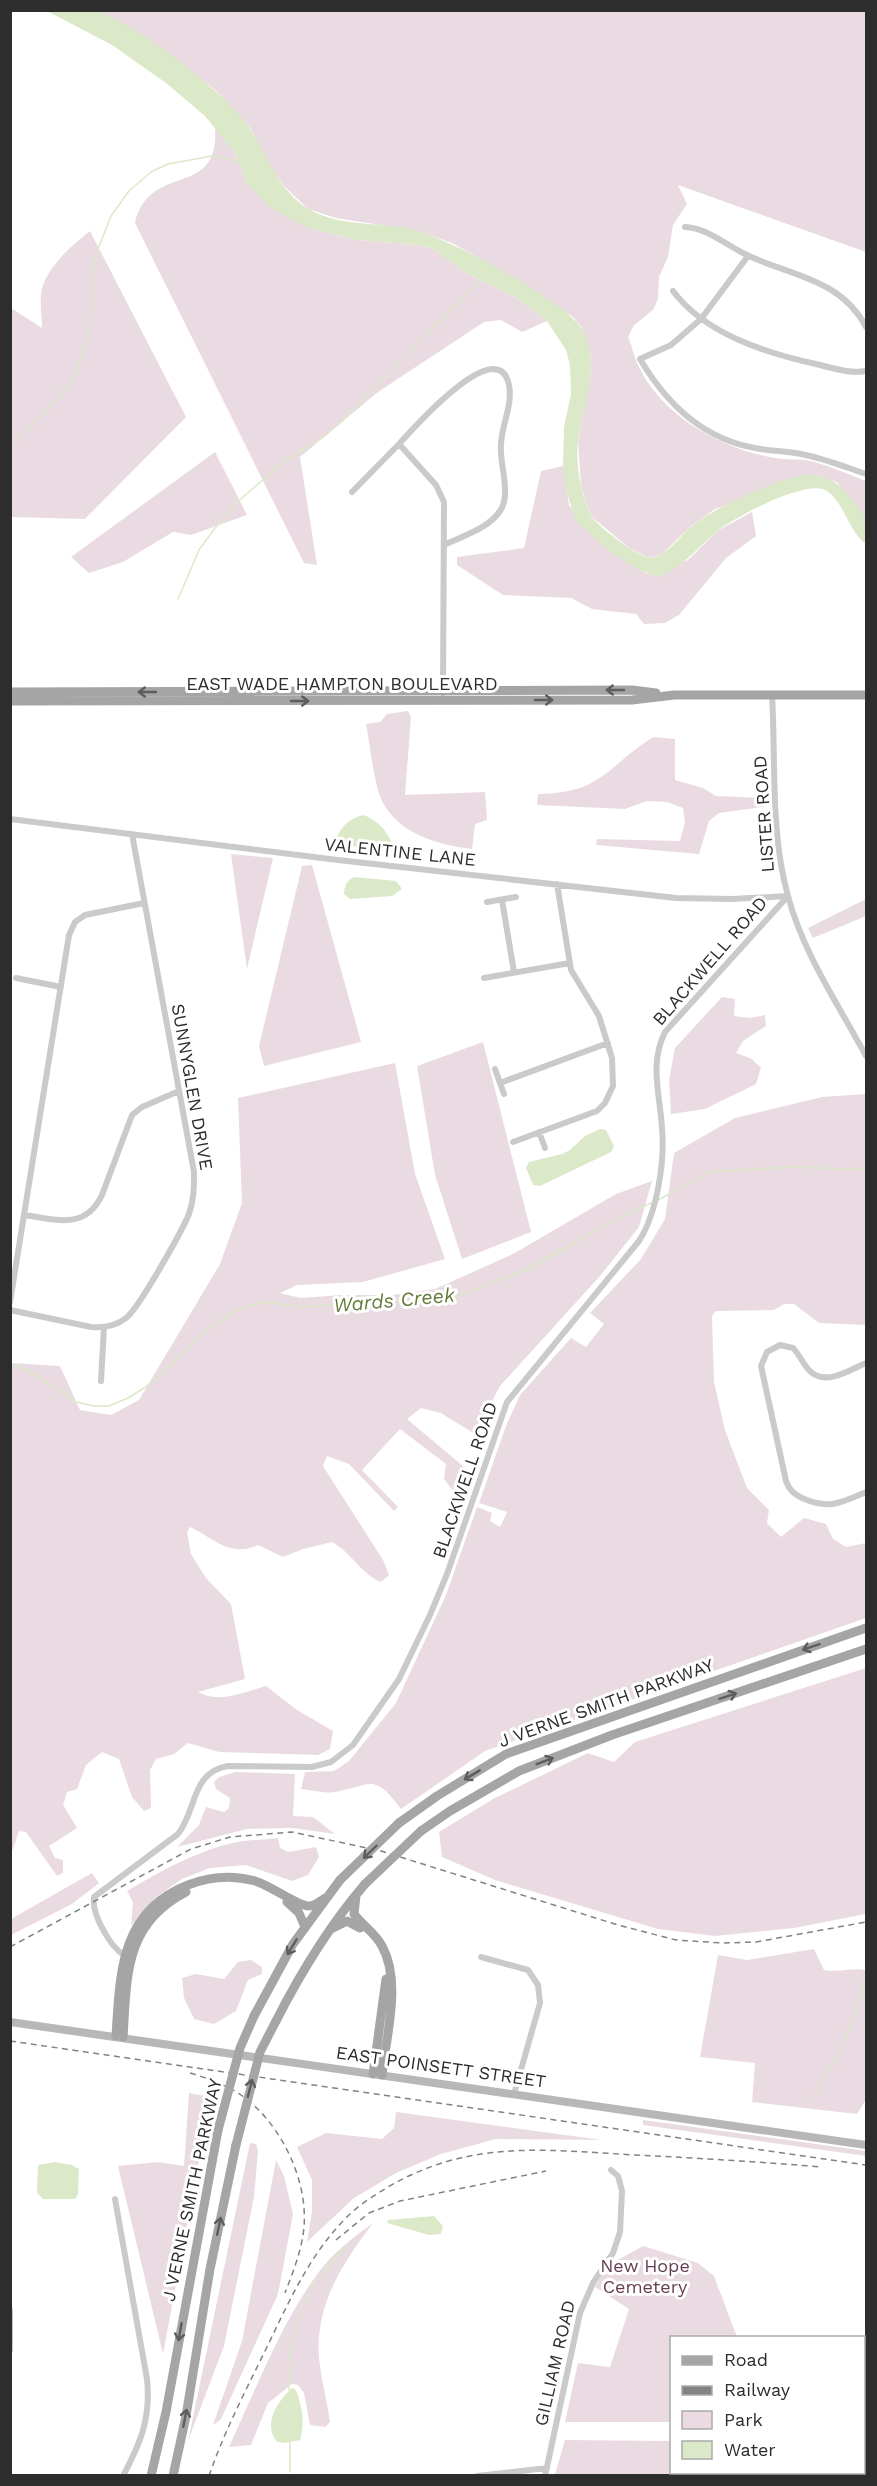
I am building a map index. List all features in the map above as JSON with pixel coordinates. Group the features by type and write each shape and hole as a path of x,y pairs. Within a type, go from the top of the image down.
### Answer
{"main road":[{"name":"EAST WADE HAMPTON BOULEVARD","path":"10,701 71,697 587,695 632,690 674,695 867,695"},
{"name":"EAST WADE HAMPTON BOULEVARD","path":"10,692 71,697"},
{"name":"J VERNE SMITH PARKWAY","path":"151,2475 166,2412 218,2130 240,2048 254,2016 293,1944 340,1880 399,1823 437,1796 506,1754 867,1628"},
{"name":"J VERNE SMITH PARKWAY","path":"173,2475 186,2416 210,2269 236,2145 260,2052 300,1974 365,1884 421,1831 450,1811 519,1771 612,1735 867,1649"},
{"path":"128,1957 136,1927 154,1905 172,1892 204,1880 227,1877 256,1881 306,1906 314,1905 325,1898"},
{"path":"120,2036 121,1966 141,1931 156,1912 179,1896 209,1884 249,1885 273,1893 299,1913 305,1928"},
{"path":"356,1895 354,1914 377,1938 388,1959 391,1972 392,1997 377,2074"},
{"path":"331,1929 341,1922 352,1922 369,1937 381,1957 386,1984 377,2074"},
{"name":"EAST POINSETT STREET","path":"10,2022 867,2145"}],"street":[{"path":"685,227 697,228 748,256 810,278 836,291 867,327"},
{"path":"748,256 701,319 672,345 640,359 669,402 713,434 738,444 800,454 867,474"},
{"path":"673,291 701,319 746,344 851,372 867,371"},
{"path":"352,492 434,406 479,371 497,371 507,378 509,400 501,444 503,506 499,513 488,522 446,544"},
{"path":"399,444 436,485 446,511 443,695"},
{"name":"LISTER ROAD","path":"772,695 778,843 788,896 807,949 867,1056"},
{"name":"VALENTINE LANE","path":"10,819 695,899 788,896"},
{"name":"SUNNYGLEN DRIVE","path":"104,1327 120,1322 134,1311 189,1212 194,1186 194,1172 132,834"},
{"path":"513,1142 597,1111 605,1103 613,1086 608,1043 599,1016 571,970 557,884"},
{"name":"BLACKWELL ROAD","path":"128,1957 114,1948 109,1940 93,1904 94,1897 178,1834 185,1824 198,1787 206,1776 216,1769 228,1766 303,1768 322,1766 347,1752 370,1724 399,1679 447,1574 507,1402 639,1241 648,1225 663,1149 655,1072 659,1044 668,1027 788,896"},
{"path":"487,902 516,897"},
{"path":"502,900 514,972"},
{"path":"10,1302 69,935 75,922 85,915 144,903"},
{"path":"484,978 570,963"},
{"path":"16,978 61,987"},
{"path":"500,1083 608,1043"},
{"path":"495,1069 504,1094"},
{"path":"24,1215 67,1221 80,1219 87,1215 102,1195 132,1115 142,1107 178,1091"},
{"path":"539,1132 545,1148"},
{"path":"10,1310 76,1325 104,1327 101,1381"},
{"path":"867,1364 836,1376 821,1376 811,1372 793,1348 780,1345 767,1352 761,1366 786,1481 791,1491 815,1504 828,1506 867,1492"},
{"path":"481,1957 528,1970 538,1985 540,2003 514,2094"},
{"name":"GILLIAM ROAD","path":"477,2475 546,2472 580,2313 593,2283 614,2253 620,2232 621,2191 618,2176 611,2170"},
{"path":"115,2199 147,2379 148,2396 142,2438 123,2475"},
{"path":"10,2310 10,2350"}],"green space":[{"path":"98,11 866,11 866,252 678,185 687,204 673,225 668,257 659,277 658,299 653,310 634,325 628,337 637,363 649,385 677,414 694,427 731,446 750,452 774,458 814,462 866,481 866,521 837,482 816,475 715,509 691,526 662,554 648,558 629,548 592,517 581,486 578,441 591,373 591,357 582,328 573,317 511,276 452,243 419,231 336,218 308,209 284,186 250,128 214,89 143,36"},
{"path":"215,127 235,153 247,183 308,228 358,240 432,248 468,274 515,297 547,321 522,332 501,320 484,322 378,392 300,457 317,565 304,563 135,223 143,204 155,192 196,173 207,164 214,150"},
{"path":"90,231 186,417 85,519 11,517 11,308 42,328 41,294 47,276 67,250"},
{"path":"215,452 247,515 191,535 173,532 123,562 89,573 71,557"},
{"path":"563,466 569,505 607,549 648,574 688,560 717,531 752,512 756,536 726,558 679,615 665,623 644,624 636,614 592,609 571,598 503,595 457,565 457,557 524,548 541,471"},
{"path":"408,711 411,717 405,795 485,792 487,820 475,824 472,849 433,841 409,830 398,822 382,801 374,775 366,724 380,722 387,714"},
{"path":"653,737 675,739 675,780 703,788 716,796 764,798 763,807 719,813 709,821 699,854 596,845 597,839 680,841 685,822 683,808 667,802 647,801 625,809 537,805 538,794 559,793 590,784"},
{"path":"231,854 273,858 247,969"},
{"path":"312,865 361,1042 264,1066 259,1046 302,866"},
{"path":"866,899 866,916 813,938 808,928"},
{"path":"722,997 735,999 734,1016 750,1018 765,1015 766,1026 743,1041 736,1053 752,1059 761,1068 756,1084 705,1109 671,1114 669,1080 675,1048"},
{"path":"483,1042 531,1232 462,1259 435,1175 417,1066"},
{"path":"395,1063 415,1174 445,1259 363,1282 297,1285 280,1293 301,1298 392,1295 435,1289 513,1254 616,1194 652,1181 639,1227 600,1276 500,1386 475,1434 441,1413 421,1408 407,1419 470,1472 456,1495 444,1479 446,1464 400,1429 362,1470 398,1507 394,1511 349,1464 327,1456 323,1466 383,1560 389,1575 381,1582 368,1574 345,1551 332,1542 283,1557 258,1545 239,1549 231,1548 190,1527 187,1532 191,1554 206,1578 231,1604 245,1679 198,1692 223,1697 266,1686 297,1710 333,1731 330,1749 318,1755 219,1752 188,1743 174,1754 156,1759 150,1770 151,1808 144,1811 132,1797 119,1759 102,1752 86,1765 77,1789 67,1792 63,1805 77,1828 49,1846 55,1858 63,1860 63,1873 57,1876 26,1832 19,1831 11,1855 11,1363 60,1366 80,1410 111,1415 139,1400 220,1264 242,1203 238,1098"},
{"path":"866,1094 866,1325 819,1323 794,1304 784,1304 774,1310 716,1311 712,1316 714,1382 725,1430 747,1488 769,1510 767,1523 781,1537 804,1518 826,1524 833,1539 846,1547 866,1543 866,1618 485,1751 401,1809 384,1790 372,1784 331,1792 301,1789 305,1772 334,1771 349,1761 396,1703 446,1595 477,1507 492,1513 490,1521 500,1527 507,1512 479,1503 506,1426 520,1395 571,1338 586,1347 604,1324 590,1313 641,1259 665,1219 674,1153 735,1118 822,1097"},
{"path":"866,1668 866,1914 794,1928 715,1936 658,1929 495,1880 442,1857 439,1832 493,1799 588,1753 614,1762 635,1742"},
{"path":"236,1772 295,1774 293,1816 313,1817 335,1834 292,1828 247,1829 177,1847 199,1825 206,1807 224,1812 229,1808 230,1798 216,1789 214,1782 219,1777"},
{"path":"278,1838 280,1848 288,1852 316,1847 319,1857 308,1875 292,1881 246,1865 210,1868 182,1879 156,1897 131,1926 133,1902 127,1891 166,1869 208,1850 237,1842"},
{"path":"92,1873 99,1883 72,1904 11,1935 11,1919"},
{"path":"814,1949 824,1970 866,1970 866,2100 857,2114 752,2102 755,2063 700,2057 718,1955 747,1960"},
{"path":"251,1960 262,1967 262,1974 248,1980 236,2011 214,2024 194,2019 184,1998 182,1978 196,1974 224,1979 238,1962"},
{"path":"189,2093 211,2097 163,2354 118,2166 158,2162 184,2166"},
{"path":"396,2112 602,2140 496,2139 441,2154 396,2173 354,2198 307,2242 312,2211 312,2180 297,2147 326,2133 382,2139 394,2128"},
{"path":"643,2120 866,2151 866,2156 643,2125"},
{"path":"250,2143 256,2144 258,2151 254,2197 224,2346 188,2441"},
{"path":"276,2160 284,2176 293,2214 278,2294 221,2419 213,2425 242,2341"},
{"path":"373,2223 341,2270 321,2320 319,2358 330,2422 325,2427 310,2425 304,2393 298,2385 292,2384 268,2403 251,2445 229,2447 269,2358 304,2293 330,2259"},
{"name":"New Hope Cemetery","path":"643,2246 698,2263 714,2276 737,2336 670,2336 670,2422 565,2422 578,2363 610,2367 629,2309 595,2287 607,2266"},
{"path":"565,2440 670,2441 670,2474 801,2474 797,2476 555,2474"}],"water":[{"path":"96,10 118,20 180,62 236,112 255,136 280,181 307,208 333,219 405,228 435,237 507,273 572,317 582,329 591,357 589,385 577,448 583,495 596,522 629,548 645,557 656,557 693,525 716,510 765,487 807,475 828,479 845,491 866,520 866,544 831,494 815,488 786,495 737,518 716,532 683,562 659,577 639,570 607,549 576,521 565,487 563,466 564,427 571,394 570,365 566,350 547,321 515,297 468,274 432,248 358,240 308,228 269,207 247,183 235,153 205,116 166,83 112,45 47,11"},
{"path":"363,815 381,826 392,844 364,848 336,840 346,824"},
{"path":"354,877 396,881 402,889 392,896 350,899 344,894 345,888"},
{"path":"600,1129 606,1130 614,1146 611,1152 540,1186 533,1185 526,1168 529,1162 562,1154 585,1136"},
{"path":"55,2162 72,2165 79,2169 78,2194 75,2199 43,2199 37,2193 38,2165"},
{"path":"434,2216 443,2226 441,2234 429,2235 387,2223 388,2220"},
{"path":"292,2388 296,2390 303,2421 300,2440 277,2442 271,2428 271,2420 277,2406"}],"waterway":[{"path":"10,448 53,404 77,372 90,327 92,272 95,257 111,216 129,191 151,172 168,164 212,156 237,161"},
{"path":"178,599 199,550 221,520 243,497 285,461 326,435 343,420 480,281"},
{"name":"Wards Creek","path":"658,1200 707,1173 791,1167 866,1168"},
{"name":"Wards Creek","path":"10,1363 29,1371 76,1402 94,1406 109,1406 144,1388 207,1329 237,1310 265,1302 302,1307 444,1299 459,1296 528,1269 616,1219 651,1203"},
{"path":"812,2100 841,2048 855,2015 866,1973"},
{"path":"289,2390 288,2362 295,2329 313,2284 348,2244"},
{"path":"290,2440 290,2472"}],"railway":[{"path":"10,1947 191,1849 230,1837 292,1832 381,1851 618,1925 676,1940 723,1943 756,1942 866,1922"},
{"path":"10,2041 866,2165"},
{"path":"190,2073 229,2088 255,2106 268,2120 289,2153 301,2190 304,2227 299,2252 285,2293"},
{"path":"209,2476 242,2397 312,2261 355,2209 388,2187 418,2172 449,2161 479,2154 509,2151 570,2151 822,2167"},
{"path":"336,2240 369,2213 400,2201 546,2171"}]}
